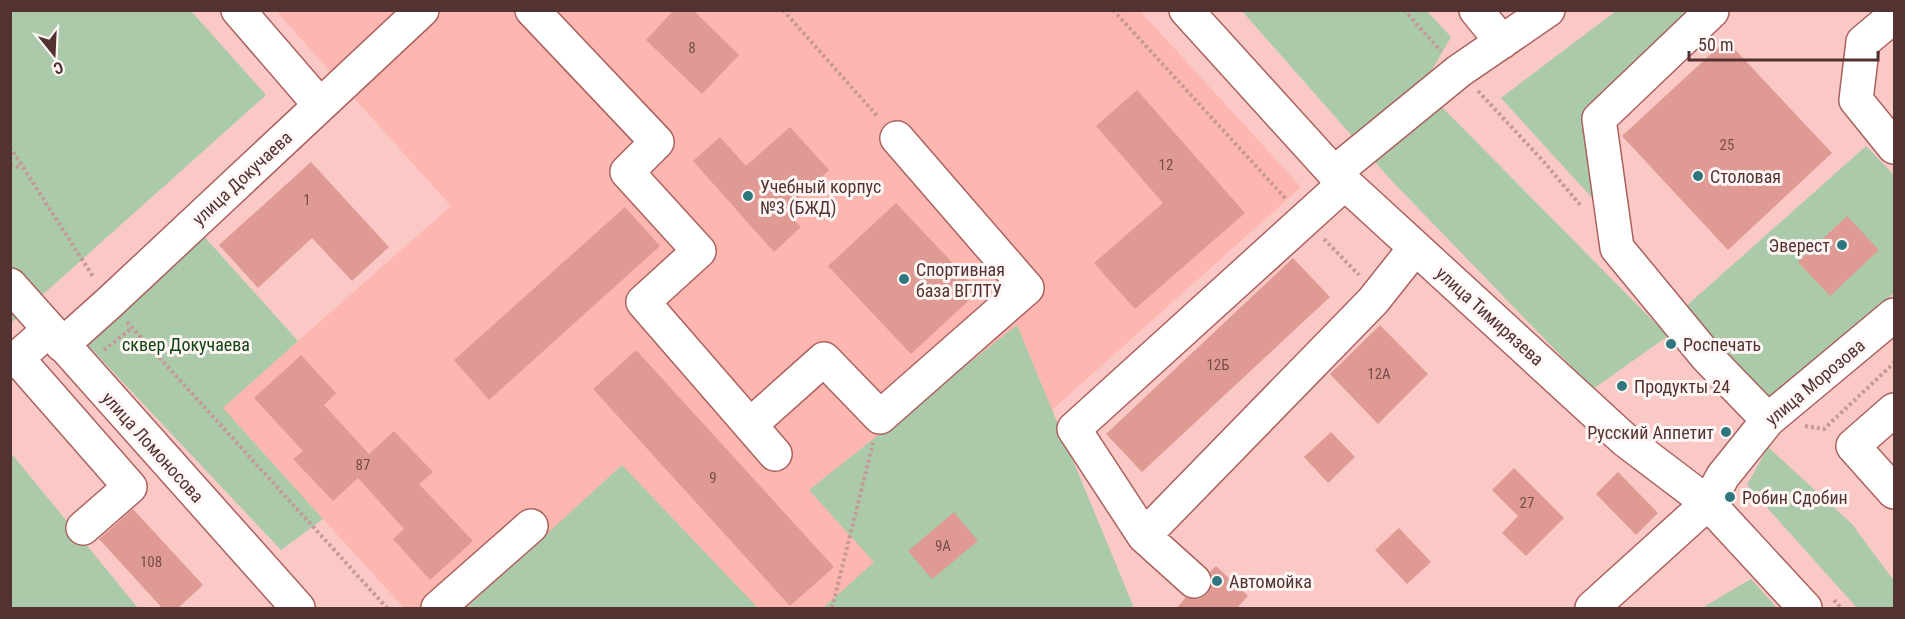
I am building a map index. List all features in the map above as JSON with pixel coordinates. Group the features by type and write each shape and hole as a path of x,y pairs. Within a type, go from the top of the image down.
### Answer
{"main road":[{"path":"238,10 320,105"},
{"name":"улица Докучаева","path":"83,528 130,487 17,358 56,338 109,303 422,10"},
{"path":"532,10 657,142 627,172 699,251 643,302 775,454"},
{"name":"улица Тимирязева","path":"1186,10 1339,178 1624,440 1708,503 1805,609"},
{"path":"1476,10 1502,42"},
{"path":"1194,581 1144,536 1074,429 1305,219 1339,178 1459,71 1548,10"},
{"path":"1712,11 1599,119 1617,248 1707,357 1768,420"},
{"path":"1894,16 1863,42 1856,100 1894,147"},
{"path":"750,425 824,358 880,417 1027,288 897,138"},
{"path":"1144,536 1378,295 1415,248"},
{"name":"улица Ломоносова","path":"10,285 298,609"},
{"name":"улица Морозова","path":"1592,609 1708,503 1723,476 1768,420 1894,315"},
{"path":"1894,410 1853,446 1894,492"},
{"path":"438,609 531,526"}],"path":[{"path":"783,10 897,138"},
{"path":"1113,10 1378,295"},
{"path":"1404,10 1544,162 1588,214"},
{"path":"10,147 109,303 387,609"},
{"path":"10,165 22,169"},
{"path":"1768,420 1824,429 1894,363"},
{"path":"832,609 880,417"}],"shaded area":[{"path":"276,11 1140,11 1301,187 831,608 404,608 222,408 451,206"}],"green space":[{"path":"11,11 191,11 266,95 11,323"},
{"path":"1242,11 1427,11 1451,37 1422,87 1668,336 1593,389 1390,179"},
{"path":"1616,11 1699,11 1593,106 1604,211 1501,98"},
{"path":"1866,146 1894,175 1894,293 1768,400 1683,309"},
{"name":"сквер Докучаева","path":"201,233 298,341 223,408 323,519 281,550 83,340"},
{"path":"1017,325 1134,608 823,608 874,562 809,490"},
{"path":"1768,447 1852,524 1894,581 1894,608 1857,608 1747,485"},
{"path":"11,453 138,608 11,608"},
{"path":"622,465 758,608 466,608"},
{"path":"1751,579 1777,608 1707,608 1705,606"}],"building":[{"path":"674,10 693,10 739,55 702,94 646,40"},
{"path":"1726,40 1832,153 1728,250 1622,136"},
{"path":"1137,90 1245,213 1135,309 1094,263 1163,203 1096,126"},
{"name":"Учебный корпус №3 (БЖД)","path":"790,127 829,170 785,210 801,227 774,252 693,161 720,137 746,166"},
{"path":"311,162 389,247 352,281 312,238 258,288 219,245"},
{"name":"Спортивная база ВГЛТУ","path":"896,203 979,291 911,354 828,266"},
{"path":"625,207 660,246 489,400 454,360"},
{"path":"1847,216 1879,250 1830,296 1798,262"},
{"path":"1293,258 1330,297 1142,472 1106,434"},
{"path":"1380,325 1428,374 1378,424 1330,374"},
{"path":"636,350 834,567 790,606 593,389"},
{"path":"301,355 336,393 324,405 369,454 394,431 433,472 419,484 473,541 430,580 393,539 404,529 358,478 333,501 293,459 303,451 254,398"},
{"path":"1331,432 1355,457 1328,483 1304,457"},
{"path":"1514,468 1564,518 1526,556 1502,533 1518,516 1492,490"},
{"path":"1618,472 1658,513 1636,535 1596,494"},
{"path":"133,509 203,585 177,609 163,609 99,539"},
{"path":"954,512 978,541 932,579 908,551"},
{"path":"1399,528 1431,562 1407,584 1375,550"},
{"name":"Автомойка","path":"1216,566 1248,596 1236,609 1176,609 1186,597 1199,599 1207,594 1212,584 1210,572"}],"place":[{"name":"Столовая","path":"1698,176"},
{"name":"Учебный корпус №3 (БЖД)","path":"748,196"},
{"name":"Эверест","path":"1842,245"},
{"name":"Спортивная база ВГЛТУ","path":"904,279"},
{"name":"Роспечать","path":"1671,344"},
{"name":"Продукты 24","path":"1622,386"},
{"name":"Русский Аппетит","path":"1726,432"},
{"name":"Робин Сдобин","path":"1730,497"},
{"name":"Автомойка","path":"1217,581"}]}
